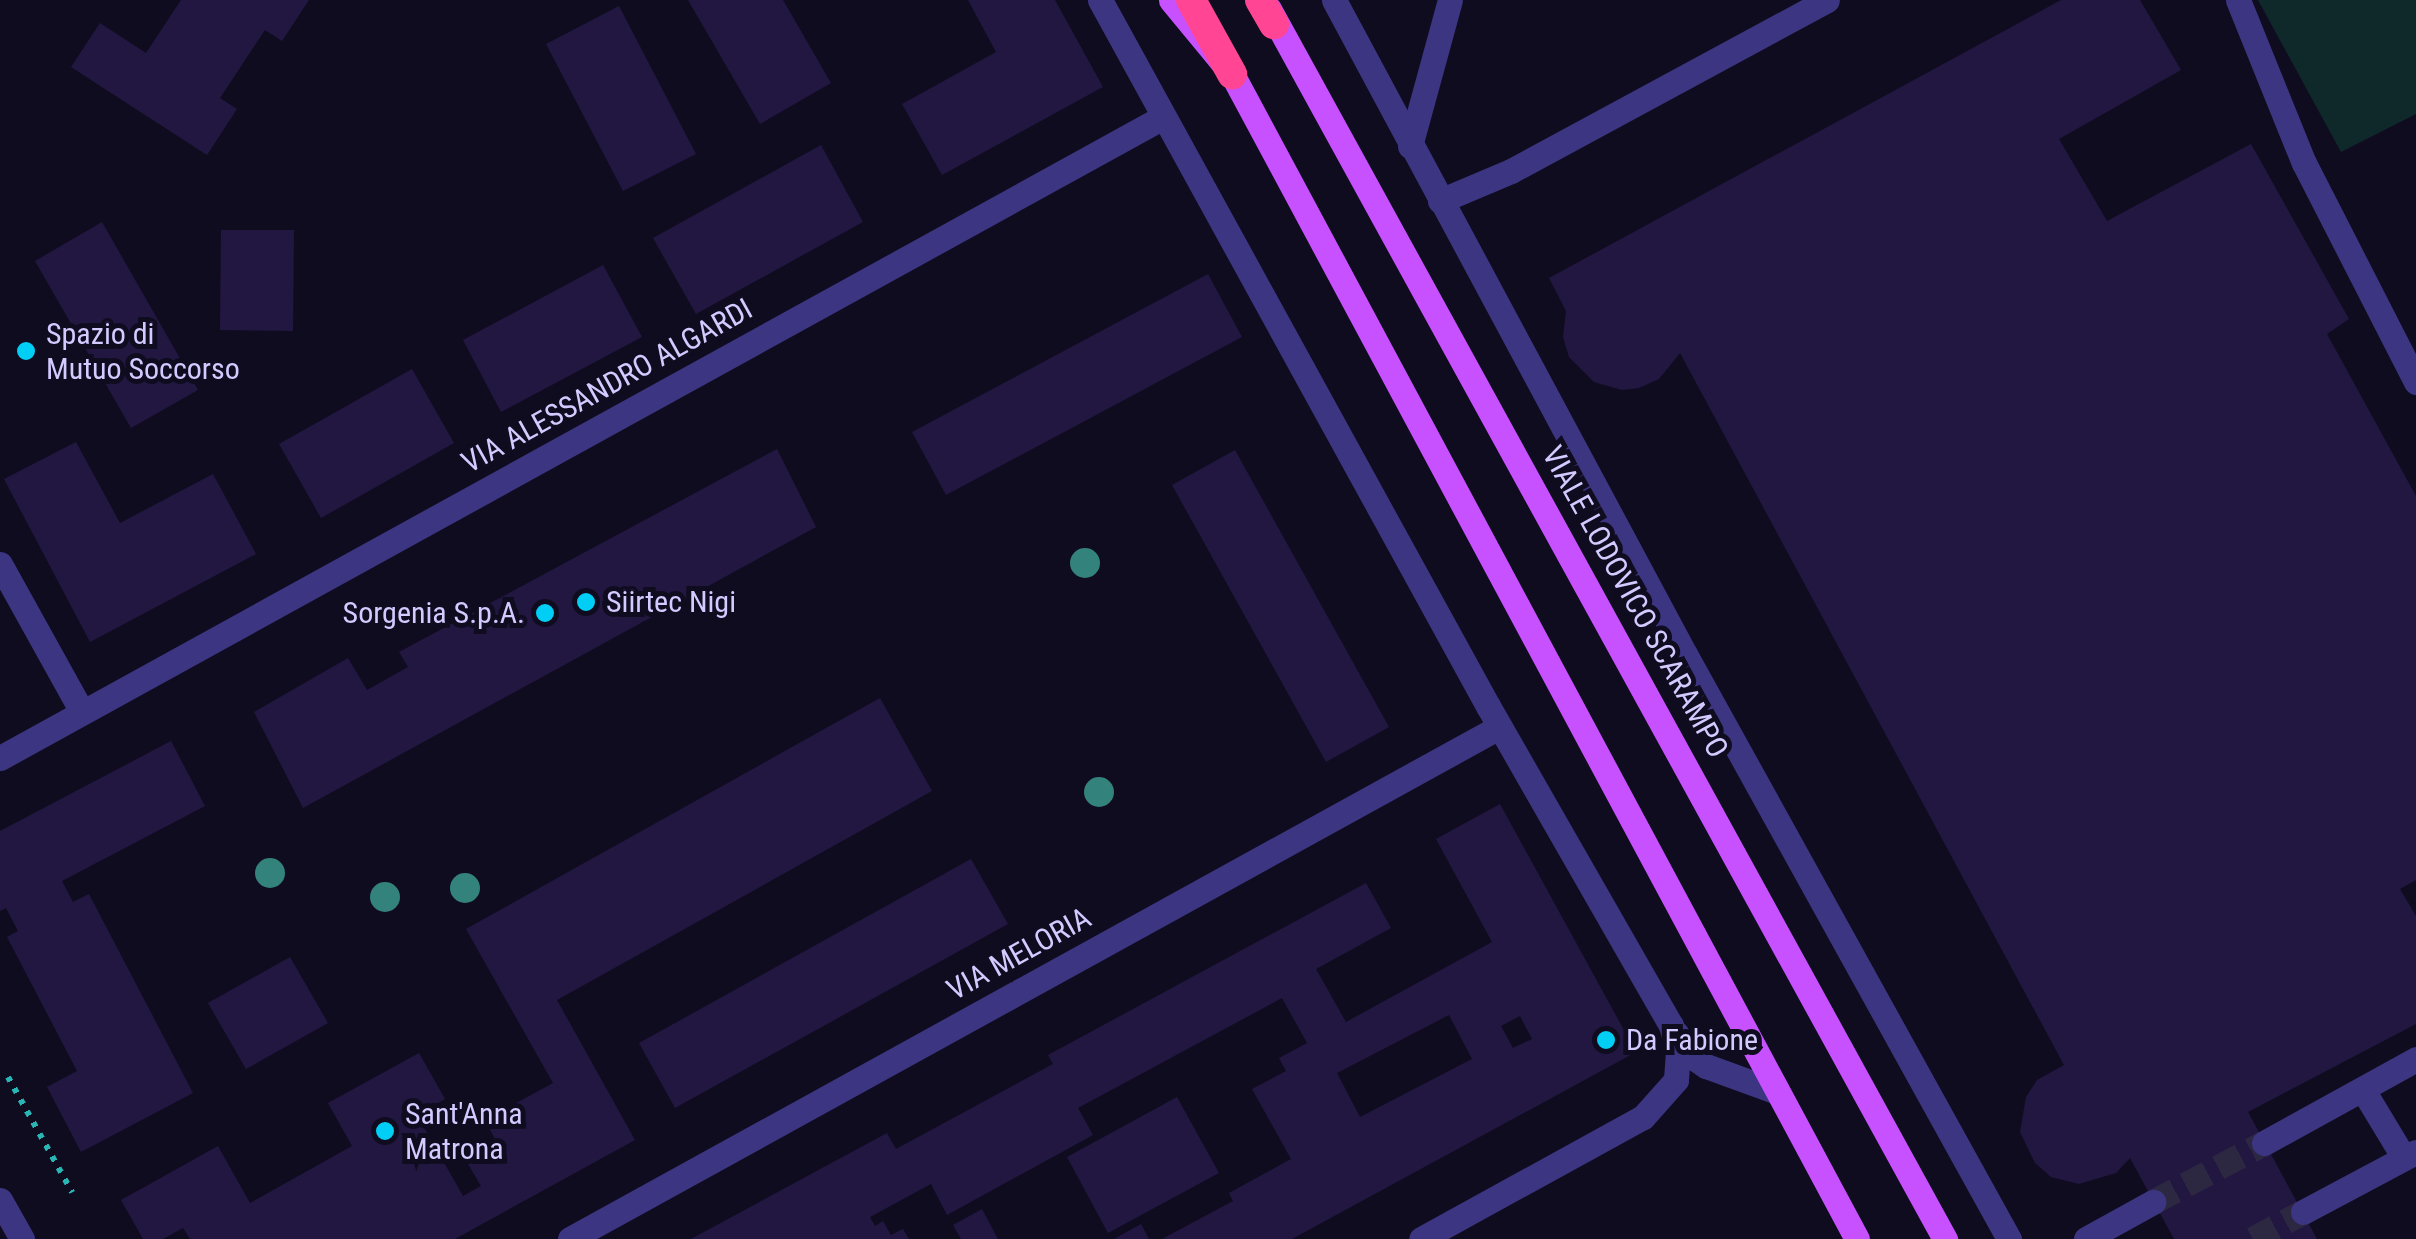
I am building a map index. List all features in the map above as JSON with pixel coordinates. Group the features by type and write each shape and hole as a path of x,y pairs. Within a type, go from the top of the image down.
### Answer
{"highway":[{"path":"1192,0 1232,74"}],"main road":[{"path":"1171,0 1232,74 1857,1239"},
{"name":"VIALE LODOVICO SCARAMPO","path":"1266,8 1944,1239"}],"street":[{"path":"1100,0 1499,727 1688,1054 1706,1066 1777,1092"},
{"name":"VIALE LODOVICO SCARAMPO","path":"1334,0 1440,201 2010,1239"},
{"path":"1410,146 1450,0"},
{"path":"1440,201 1511,171 1827,0"},
{"path":"2238,0 2304,163 2416,382"},
{"name":"VIA ALESSANDRO ALGARDI","path":"0,758 1163,117"},
{"path":"0,564 82,712"},
{"name":"VIA MELORIA","path":"570,1239 1499,727"},
{"path":"1421,1239 1643,1117 1676,1080 1678,1050 1670,1024"},
{"path":"2264,1143 2416,1059"},
{"path":"2302,1212 2410,1155 2362,1090"},
{"path":"0,1200 22,1239"},
{"path":"2086,1239 2153,1202"}],"path":[{"path":"8,1077 72,1192"}],"green space":[{"path":"2258,0 2416,0 2416,114 2341,152"}],"building":[{"path":"181,0 309,0 282,41 265,30 220,98 237,109 207,155 71,67 100,23 146,53"},
{"path":"688,0 783,0 831,83 760,124"},
{"path":"968,0 1055,0 1103,87 942,175 902,104 996,52"},
{"path":"2061,0 2140,0 2181,70 2059,139 2107,221 2251,144 2349,319 2327,334 2416,496 2416,880 2400,889 2416,916 2416,1024 2248,1112 2317,1239 2174,1239 2130,1158 2116,1173 2079,1184 2051,1177 2035,1163 2020,1132 2026,1097 2037,1080 2064,1065 1680,353 1659,379 1639,388 1622,390 1594,382 1569,357 1563,337 1566,311 1549,278"},
{"path":"619,6 696,154 623,191 546,44"},
{"path":"821,145 863,222 696,314 653,238"},
{"path":"102,222 198,390 131,428 35,261"},
{"path":"221,230 294,230 293,331 220,330"},
{"path":"603,265 642,337 501,412 463,340"},
{"path":"1208,274 1242,337 946,495 912,432"},
{"path":"412,369 454,443 321,518 279,444"},
{"path":"76,442 120,523 213,474 256,554 90,642 4,479"},
{"name":"Siirtec Nigi","path":"777,449 816,527 303,808 254,712 348,658 367,690 408,667 399,652"},
{"path":"1235,450 1389,727 1326,762 1172,485"},
{"path":"880,698 932,791 557,1000 635,1140 455,1239 190,1239 183,1228 163,1239 143,1239 121,1200 218,1146 250,1203 352,1146 328,1103 419,1053 445,1099 417,1115 463,1196 481,1186 468,1164 499,1147 485,1120 553,1083 466,929"},
{"path":"171,741 205,806 62,881 73,902 89,894 193,1093 81,1152 47,1087 77,1071 7,937 18,931 6,908 0,911 0,831"},
{"path":"1500,804 1636,1052 1292,1239 1162,1239 1233,1201 1229,1193 1291,1159 1252,1089 1286,1071 1279,1058 1307,1043 1282,998 1078,1108 1093,1135 947,1215 931,1184 870,1217 875,1226 883,1221 891,1235 903,1229 909,1239 691,1239 887,1133 896,1149 1053,1064 1048,1055 1366,883 1391,928 1316,969 1346,1022 1492,942 1436,839","holes":["1449,1015 1472,1059 1360,1117 1337,1073","1520,1016 1532,1039 1513,1048 1501,1026"]},
{"path":"971,859 1008,924 675,1108 639,1043"},
{"path":"290,957 328,1023 246,1069 208,1003"},
{"path":"1177,1097 1219,1173 1108,1233 1067,1157"},
{"path":"982,1209 998,1239 961,1239 953,1225"},
{"path":"1141,1224 1149,1239 1114,1239"}],"tunnel":[{"path":"2153,1202 2264,1143"},
{"path":"2253,1239 2303,1212"}],"place":[{"name":"Spazio di Mutuo Soccorso","path":"26,351"},
{"name":"Siirtec Nigi","path":"586,602"},
{"name":"Sorgenia S.p.A.","path":"545,613"},
{"name":"Da Fabione","path":"1606,1040"},
{"name":"Sant'Anna Matrona","path":"385,1131"}]}
